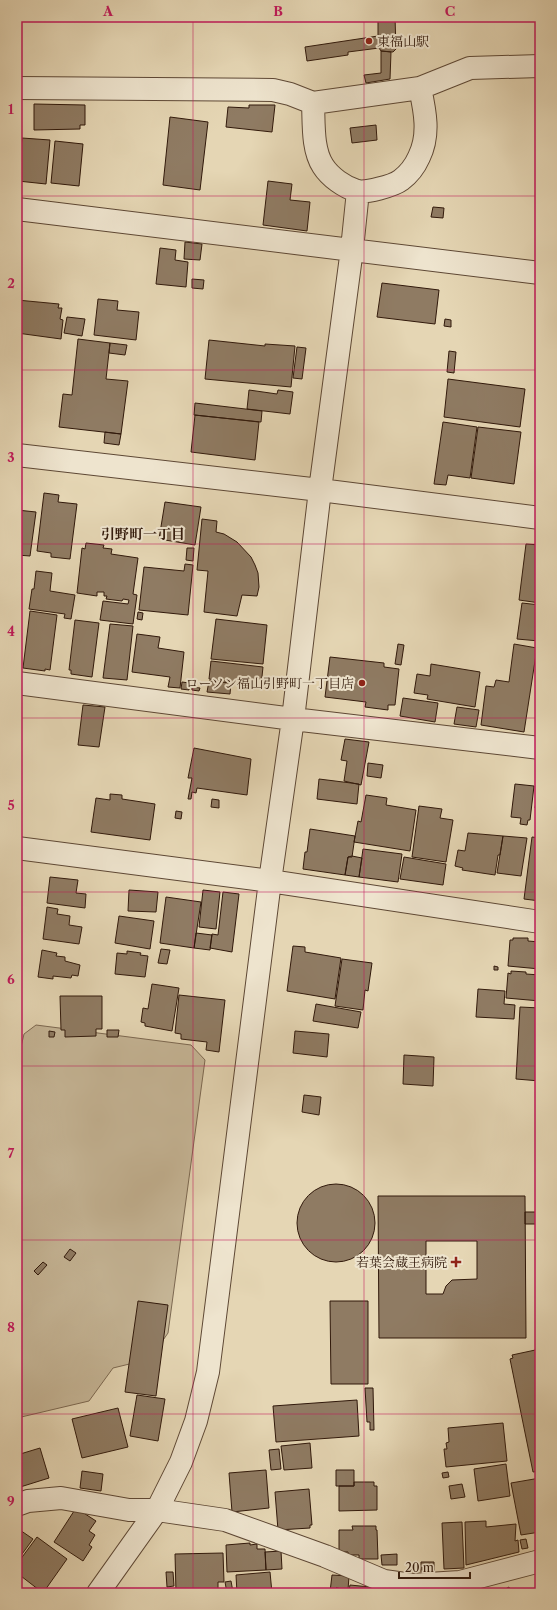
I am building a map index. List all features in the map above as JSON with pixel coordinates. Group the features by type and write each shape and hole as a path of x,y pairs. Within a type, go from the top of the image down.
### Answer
{"street":[{"path":"17,88 273,90 290,94 313,104 420,88 470,68 540,66"},
{"path":"313,104 317,151 323,166 343,184 358,191 386,187 400,181 412,170 420,156 425,138 426,117 420,88"},
{"path":"98,1593 157,1510 181,1462 196,1421 208,1372 270,881 293,720 320,490 352,249 358,191"},
{"path":"17,209 540,273"},
{"path":"17,455 320,490 540,518"},
{"path":"17,683 293,720 540,748"},
{"path":"17,848 270,881 540,922"},
{"path":"17,1505 28,1501 61,1498 129,1510 157,1510 225,1520 325,1556 384,1581 412,1585 460,1582 540,1560"}],"shaded area":[{"path":"36,1025 191,1045 205,1060 168,1333 150,1359 113,1368 89,1401 17,1418 17,1064 24,1034"}],"building":[{"name":"東福山駅","path":"378,17 395,17 396,49 393,52 381,51 379,48 348,52 348,55 307,61 305,47 378,36"},
{"path":"381,51 391,52 390,79 366,83 364,75 381,73"},
{"path":"34,104 85,105 85,125 80,125 80,129 34,130"},
{"path":"249,105 275,105 272,132 226,127 228,107 249,108"},
{"path":"170,117 208,122 200,190 163,185"},
{"path":"376,125 377,140 352,143 350,128"},
{"path":"22,138 50,140 46,184 18,181"},
{"path":"55,141 83,144 79,186 51,183"},
{"path":"268,181 292,184 290,200 310,202 307,231 263,225"},
{"path":"433,207 444,208 443,218 431,217"},
{"path":"185,242 202,244 200,260 184,259"},
{"path":"160,248 176,250 175,260 188,262 186,287 156,284"},
{"path":"192,279 204,280 203,289 192,288"},
{"path":"382,283 439,290 435,324 377,317"},
{"path":"98,299 118,301 117,310 139,312 136,340 94,335"},
{"path":"17,300 59,304 58,308 62,308 60,319 63,320 61,339 17,333"},
{"path":"67,317 85,319 82,336 64,333"},
{"path":"445,319 451,320 451,327 444,326"},
{"path":"78,339 110,343 106,379 128,381 121,434 59,427 63,394 72,395"},
{"path":"209,340 265,346 265,344 295,346 291,387 205,379"},
{"path":"110,343 127,345 125,355 109,353"},
{"path":"297,347 306,348 302,379 293,378"},
{"path":"449,351 456,352 454,373 447,372"},
{"path":"448,379 525,389 520,427 444,417"},
{"path":"249,390 277,394 278,390 293,392 290,414 247,409"},
{"path":"195,403 262,411 261,422 194,415"},
{"path":"195,415 259,422 255,460 191,452"},
{"path":"443,422 477,427 470,478 448,475 446,485 434,484"},
{"path":"478,427 521,432 514,484 471,478"},
{"path":"105,432 121,434 119,445 104,443"},
{"path":"44,493 59,495 58,502 77,504 70,559 51,557 51,553 37,551"},
{"path":"165,502 201,507 195,545 159,539"},
{"path":"17,510 36,512 30,556 17,555"},
{"path":"202,519 217,521 216,532 224,534 237,542 251,557 258,573 259,587 257,596 242,595 237,616 204,612 208,571 197,570"},
{"path":"86,543 104,545 103,548 112,549 111,554 138,558 133,594 137,595 133,624 100,620 103,601 128,604 129,600 123,599 122,601 106,599 107,596 104,596 104,592 97,592 97,596 77,593 82,548 85,549"},
{"path":"526,544 540,545 540,603 519,600"},
{"path":"187,548 194,548 193,561 186,560"},
{"path":"185,564 193,565 188,615 139,610 144,567 184,571"},
{"path":"36,571 52,573 50,591 75,595 71,619 64,618 65,614 29,609 32,589 34,589"},
{"path":"522,603 540,605 539,641 517,639"},
{"path":"30,611 57,615 50,670 45,669 45,671 23,668"},
{"path":"138,612 143,613 142,620 137,619"},
{"path":"216,619 267,625 263,664 211,659"},
{"path":"75,620 99,623 92,677 71,674 71,670 69,670"},
{"path":"110,624 133,626 127,680 103,678"},
{"path":"137,634 160,637 158,648 184,652 180,688 168,687 170,677 132,672"},
{"path":"398,644 404,645 401,665 395,664"},
{"path":"514,644 537,648 524,732 481,725 486,686 494,687 496,680 509,682"},
{"name":"ローソン福山引野町一丁目店","path":"330,657 384,663 384,667 399,669 395,705 388,705 388,710 365,707 366,702 325,697"},
{"path":"211,661 263,667 261,686 209,679"},
{"path":"431,664 480,672 475,707 427,699 428,695 414,693 417,674 430,676"},
{"path":"209,681 231,683 230,694 207,692"},
{"path":"182,682 189,683 189,690 181,689"},
{"path":"192,687 200,688 199,691 192,690"},
{"path":"403,698 438,703 435,722 400,716"},
{"path":"83,705 105,707 99,747 78,745"},
{"path":"457,707 479,710 476,727 454,724"},
{"path":"345,739 369,742 361,785 344,781 347,761 341,760"},
{"path":"194,748 251,759 247,795 197,788 196,793 192,792 191,799 188,799 192,778 188,778"},
{"path":"368,763 383,765 381,778 367,776"},
{"path":"540,777 540,808 535,808"},
{"path":"319,779 359,784 357,804 317,799"},
{"path":"515,784 534,786 530,820 528,820 527,825 520,824 521,818 511,817"},
{"path":"110,794 122,795 122,799 155,804 150,840 91,832 96,798 110,800"},
{"path":"366,795 387,798 386,805 416,810 410,851 354,842 358,821 361,822"},
{"path":"212,799 219,800 219,808 211,807"},
{"path":"419,806 442,809 440,818 453,820 446,862 412,857"},
{"path":"176,811 182,812 181,819 175,818"},
{"path":"310,829 355,836 352,857 348,857 345,875 303,869"},
{"path":"468,833 503,836 495,875 462,870 463,868 455,866 458,850 465,851"},
{"path":"503,836 527,838 521,876 497,873"},
{"path":"532,837 540,838 540,901 524,899"},
{"path":"363,849 402,854 398,882 359,877"},
{"path":"352,856 362,858 359,877 345,875 348,857"},
{"path":"404,857 446,864 443,885 400,879"},
{"path":"50,877 78,880 76,893 86,894 85,908 47,903"},
{"path":"129,890 158,892 156,912 128,911"},
{"path":"203,890 220,892 216,929 199,927"},
{"path":"223,892 239,894 232,952 210,948 212,934 218,935"},
{"path":"166,897 201,902 194,948 160,943"},
{"path":"47,907 58,909 57,914 70,916 69,925 82,927 79,944 43,939"},
{"path":"119,916 154,921 150,949 115,943"},
{"path":"196,933 212,935 210,950 194,948"},
{"path":"513,938 528,938 528,941 540,942 540,969 508,966 510,940 513,940"},
{"path":"293,946 305,947 305,952 341,958 335,999 287,991"},
{"path":"161,949 170,950 167,964 158,963"},
{"path":"42,950 57,953 56,956 65,957 65,961 80,965 78,976 72,975 71,978 53,976 53,979 38,977"},
{"path":"127,951 141,953 140,955 148,956 145,977 115,974 117,953 127,954"},
{"path":"342,959 372,963 368,991 365,990 363,1010 335,1006"},
{"path":"494,966 498,967 498,970 494,970"},
{"path":"511,971 540,975 540,1001 506,998 508,973 511,974"},
{"path":"152,984 179,988 172,1031 145,1026 145,1023 141,1022 143,1008 148,1009"},
{"path":"478,989 505,991 504,1004 515,1005 514,1019 476,1017"},
{"path":"179,995 225,1000 219,1052 206,1050 207,1042 181,1039 181,1034 175,1033"},
{"path":"60,996 102,996 102,1029 96,1029 96,1036 65,1037 65,1030 61,1030"},
{"path":"316,1004 361,1012 358,1028 313,1021"},
{"path":"520,1007 540,1008 538,1036 540,1036 540,1081 516,1079"},
{"path":"107,1030 119,1030 118,1037 107,1037"},
{"path":"49,1031 55,1032 54,1037 49,1037"},
{"path":"295,1031 329,1034 327,1057 293,1053"},
{"path":"404,1055 434,1057 433,1086 403,1084"},
{"path":"304,1095 321,1097 319,1115 302,1112"},
{"path":"336,1184 351,1187 363,1196 372,1208 375,1223 372,1238 363,1250 351,1259 336,1262 321,1259 309,1250 300,1238 297,1223 300,1208 309,1196 321,1187"},
{"path":"378,1196 525,1196 526,1338 379,1338","holes":["426,1241 477,1241 477,1279 452,1280 446,1286 443,1294 426,1294"]},
{"path":"525,1212 540,1212 540,1224 525,1224"},
{"path":"70,1249 76,1253 70,1261 64,1257"},
{"path":"43,1262 47,1265 38,1275 34,1271"},
{"path":"138,1301 168,1305 156,1396 125,1392"},
{"path":"330,1301 368,1301 368,1384 331,1384"},
{"path":"540,1349 540,1471 533,1472 510,1359 513,1358 512,1355"},
{"path":"365,1388 373,1388 374,1430 370,1430 370,1422 367,1422"},
{"path":"137,1395 165,1399 158,1441 130,1436"},
{"path":"357,1400 359,1436 276,1442 273,1406"},
{"path":"118,1408 128,1447 82,1458 72,1419"},
{"path":"503,1423 507,1461 446,1467 444,1449 447,1449 446,1443 449,1442 448,1428"},
{"path":"310,1443 312,1468 284,1470 281,1446"},
{"path":"40,1448 49,1478 17,1488 17,1455"},
{"path":"279,1449 281,1469 271,1470 269,1450"},
{"path":"506,1464 510,1496 478,1501 474,1469"},
{"path":"266,1470 269,1508 232,1512 229,1473"},
{"path":"336,1470 354,1470 354,1486 336,1486"},
{"path":"82,1471 103,1474 101,1491 80,1488"},
{"path":"448,1472 449,1477 443,1478 442,1473"},
{"path":"540,1478 540,1532 521,1535 511,1483"},
{"path":"354,1482 374,1482 374,1486 377,1486 377,1510 339,1511 339,1486 354,1486"},
{"path":"462,1484 465,1497 451,1499 449,1486"},
{"path":"309,1489 312,1525 310,1525 310,1528 278,1530 275,1492"},
{"path":"76,1508 96,1521 89,1531 95,1535 89,1545 92,1547 83,1561 54,1542"},
{"path":"486,1521 486,1527 516,1524 515,1541 518,1540 519,1552 466,1565 465,1522"},
{"path":"462,1522 464,1568 444,1569 442,1523"},
{"path":"352,1526 376,1526 378,1559 359,1559 359,1555 348,1555 348,1552 339,1552 339,1530 353,1530"},
{"path":"17,1528 33,1539 17,1561"},
{"path":"37,1537 67,1559 43,1593 17,1573 17,1564"},
{"path":"526,1539 528,1548 522,1549 520,1540"},
{"path":"250,1543 250,1545 257,1544 257,1549 265,1549 266,1570 227,1572 226,1545"},
{"path":"281,1551 282,1569 266,1570 265,1552"},
{"path":"223,1553 224,1582 218,1582 218,1590 176,1592 175,1554"},
{"path":"397,1554 397,1565 382,1565 381,1555"},
{"path":"421,1562 434,1562 434,1572 421,1572"},
{"path":"166,1572 173,1572 174,1586 167,1587"},
{"path":"270,1572 272,1593 237,1593 236,1575"},
{"path":"332,1575 349,1576 348,1590 336,1588 336,1592 330,1592"},
{"path":"231,1581 233,1592 227,1593 225,1582"},
{"path":"350,1585 380,1588 379,1593 336,1593 336,1588 349,1590"},
{"path":"509,1587 511,1593 498,1593"},
{"path":"17,1588 24,1593 17,1593"},
{"path":"472,1590 473,1593 462,1593"}],"place":[{"name":"東福山駅","path":"369,41"},
{"name":"ローソン福山引野町一丁目店","path":"362,683"},
{"name":"若葉会蔵王病院","path":"456,1262"}],"district":[{"name":"引野町一丁目","path":"143,534"}]}
